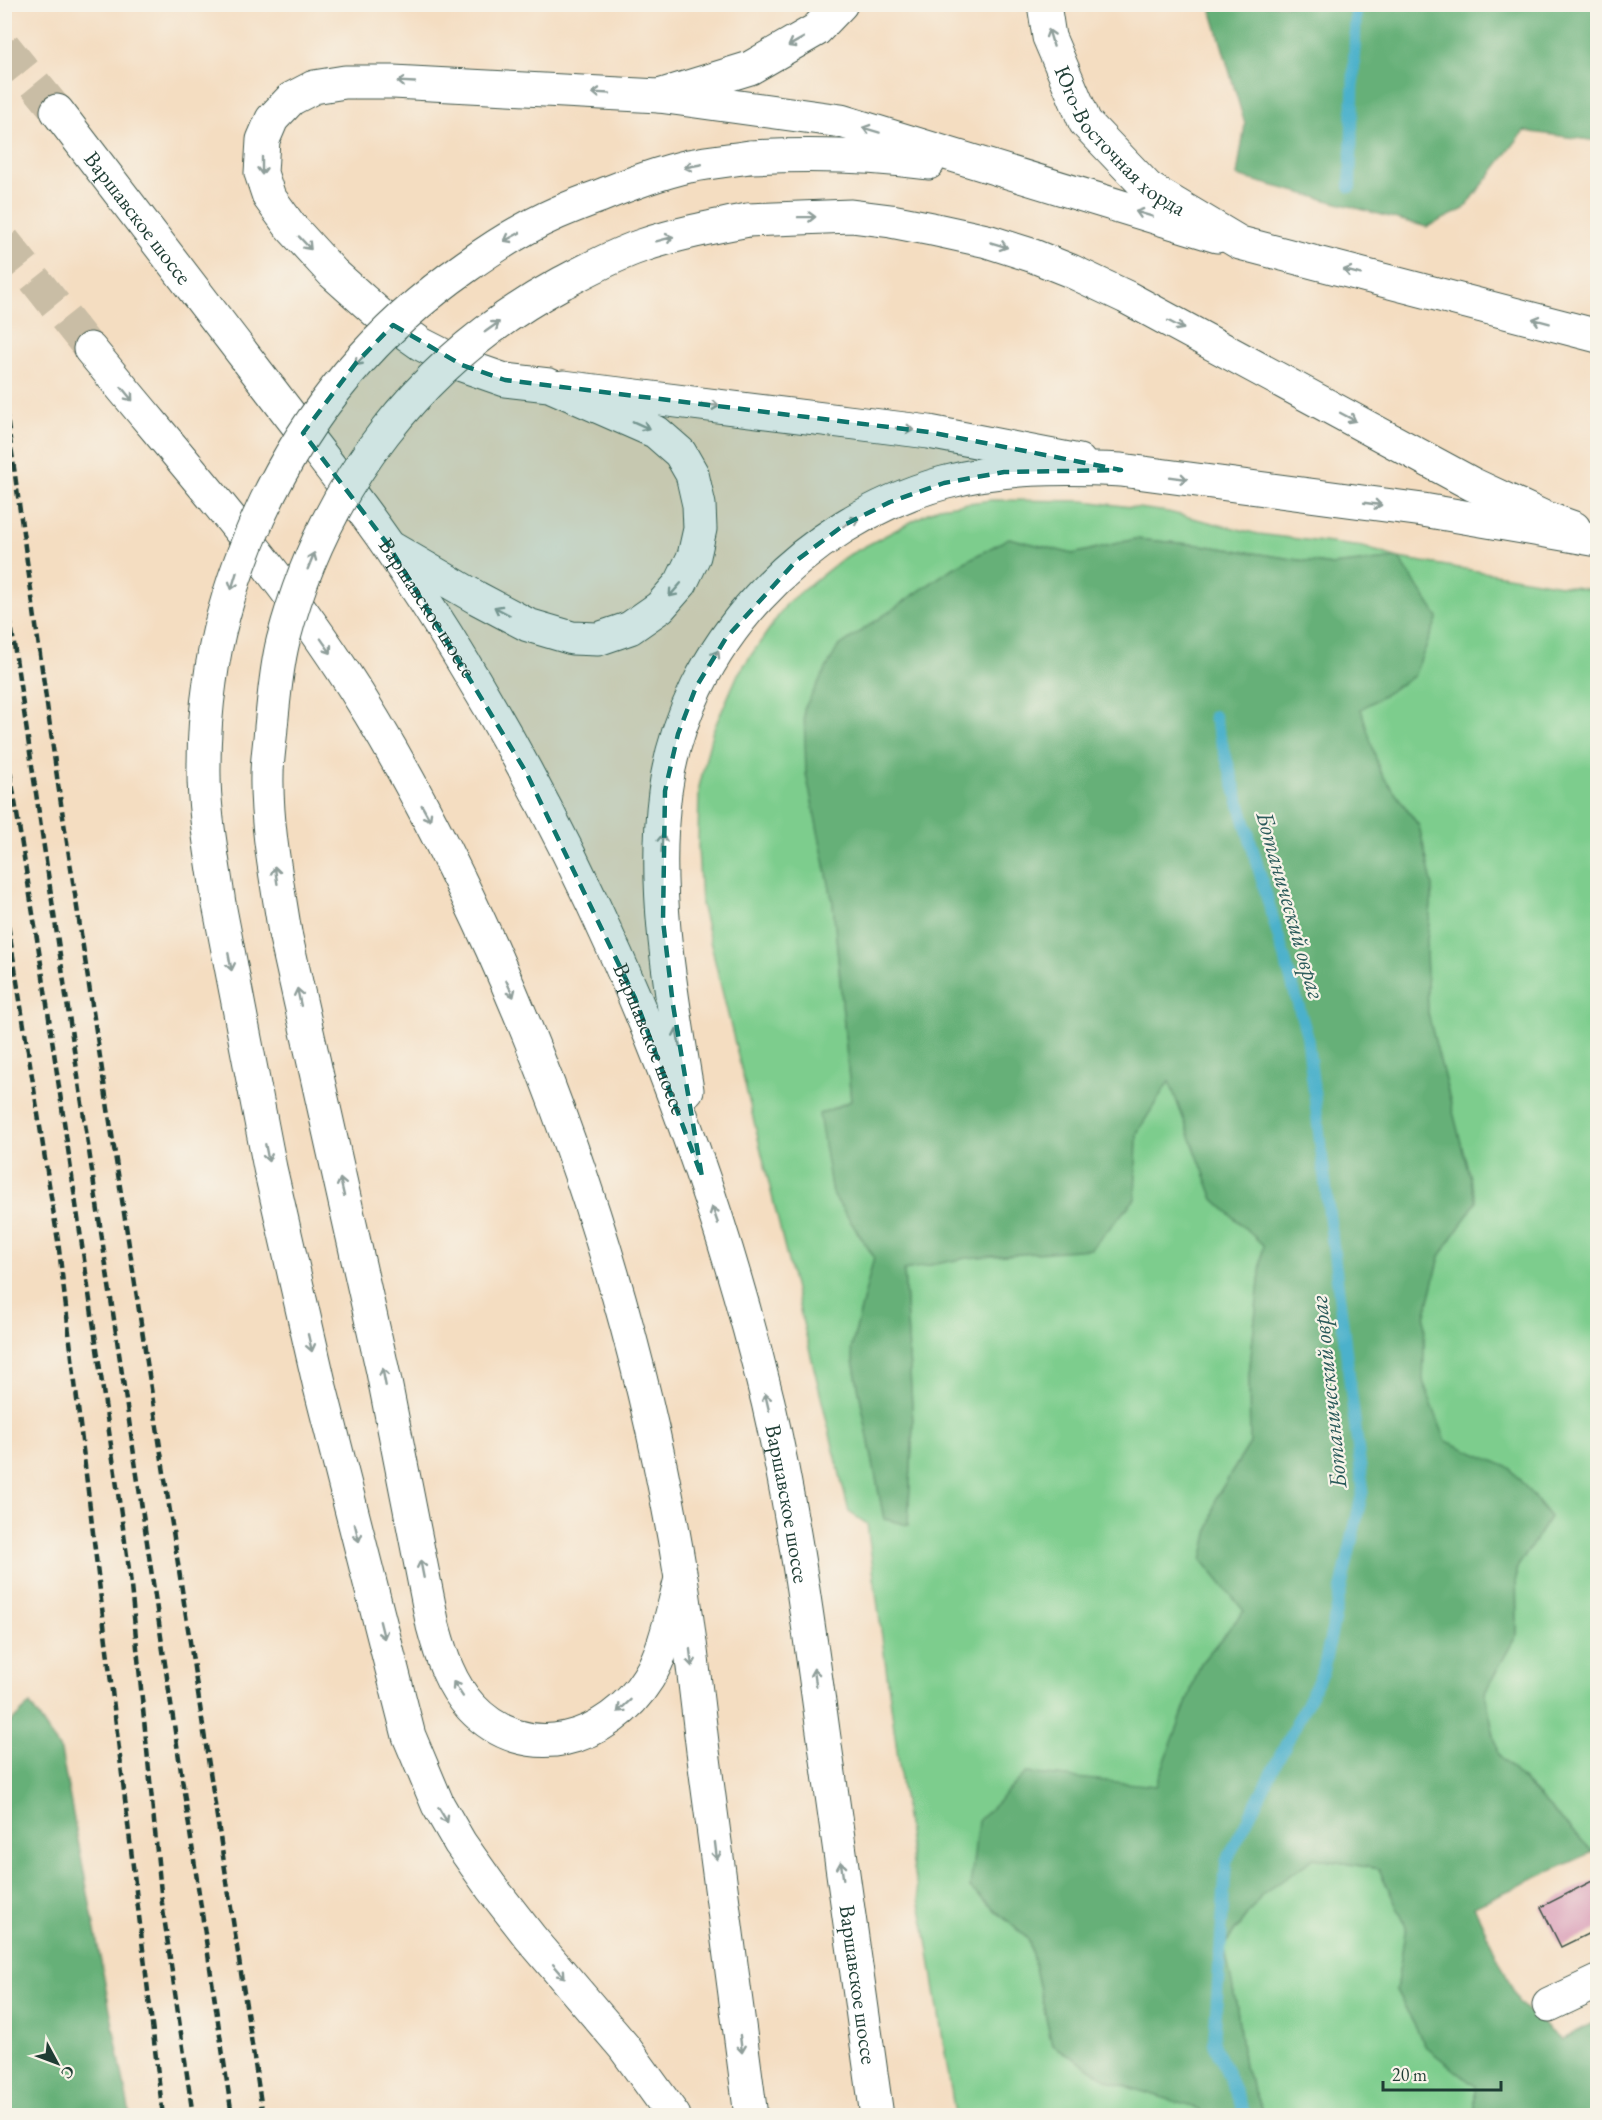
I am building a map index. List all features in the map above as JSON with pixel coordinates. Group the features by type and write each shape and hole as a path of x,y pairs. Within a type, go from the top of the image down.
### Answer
{"main road":[{"path":"659,96 750,68 816,30 841,4"},
{"name":"Юго-Восточная хорда","path":"1044,4 1049,37 1085,122 1148,188 1240,243"},
{"path":"1598,336 1240,243 841,121 659,96 393,82 345,82 315,87 291,99 272,119 263,140 261,173 269,197 290,226 333,273 380,315 421,344 462,365 505,380 929,432 1121,470 1423,510 1598,538"},
{"name":"Варшавское шоссе","path":"57,111 389,546 459,657 526,772 577,873 635,999 669,1080 741,1301 762,1382 792,1524 877,2115"},
{"path":"674,2115 624,2047 530,1937 460,1843 438,1805 409,1736 317,1375 270,1168 219,904 210,839 204,766 210,682 220,626 238,566 264,504 292,450 324,403 356,363 395,322 445,281 498,244 555,213 623,187 688,166 750,157 797,154 895,159 1027,178"},
{"path":"681,1579 660,1656 648,1678 634,1696 615,1714 595,1728 552,1742 529,1740 505,1733 487,1722 470,1706 444,1665 433,1626 383,1372 285,933 271,848 267,775 274,691 283,642 300,587 322,532 348,484 376,442 406,405 440,369 484,333 532,299 639,246 700,229 748,220 851,216 891,221 987,241 1071,271 1126,297 1472,484 1543,517 1598,538"},
{"path":"90,349 282,582 341,668 432,823 476,913 523,1018 561,1117 626,1315 655,1442 681,1579 751,2115"},
{"path":"389,546 528,625 572,639 598,639 630,628 660,607 681,584 694,556 700,529 699,505 692,474 680,453 656,432 549,385"},
{"path":"702,1177 673,1005 663,921 661,856 665,791 678,734 696,687 733,629 760,596 797,560 844,525 890,502 944,483 1004,472 1073,468 1121,470"},
{"path":"1549,2005 1598,1982"}],"highlighted area":[{"path":"393,325 462,365 505,380 929,432 1121,470 1004,472 944,483 890,502 844,525 797,560 726,638 696,687 678,734 665,791 663,921 673,1005 702,1177 635,998 526,772 389,546 303,433 356,363"}],"green space":[{"path":"1210,5 1597,5 1597,141 1524,131 1464,209 1427,227 1237,176 1245,124"},
{"path":"991,500 1085,501 1168,512 1258,534 1363,547 1399,558 1332,565 1201,545 1135,539 1073,554 1009,538 950,570 838,647 806,773 833,903 851,1101 820,1114 832,1193 874,1257 851,1350 884,1519 908,1524 913,1424 904,1270 966,1258 1135,1199 1137,1133 1169,1080 1214,1199 1263,1245 1249,1375 1250,1443 1216,1498 1244,1611 1201,1663 1156,1787 1026,1773 970,1888 1029,1940 1052,2045 1112,2082 1200,2109 1202,2115 955,2115 925,1928 912,1864 867,1524 849,1512 701,904 698,847 699,787 712,733 738,674 788,602 845,557 939,507"},
{"path":"1009,538 1073,554 1135,539 1201,545 1332,565 1399,558 1438,617 1414,676 1361,709 1380,772 1419,826 1433,887 1426,949 1428,1014 1476,1202 1440,1256 1425,1317 1423,1381 1446,1441 1510,1468 1550,1517 1516,1570 1517,1634 1485,1692 1498,1755 1593,1852 1474,1906 1519,2003 1561,2040 1597,2021 1597,2115 1475,2115 1475,2086 1426,2047 1396,1990 1406,1926 1379,1869 1314,1858 1262,1895 1224,1945 1237,2008 1244,2067 1265,2116 1202,2115 1200,2109 1112,2082 1052,2045 1029,1940 970,1888 978,1821 1026,1773 1156,1786 1201,1663 1244,1611 1202,1560 1216,1498 1250,1443 1249,1375 1263,1245 1214,1199 1169,1081 1137,1133 1135,1199 1091,1249 966,1258 904,1270 913,1424 908,1525 884,1519 851,1350 874,1257 832,1193 819,1114 851,1101 833,903 806,773 804,709 838,647 950,570"},
{"path":"1399,558 1597,591 1598,1850 1593,1852 1498,1755 1485,1692 1517,1634 1516,1570 1550,1517 1510,1468 1445,1441 1423,1381 1425,1317 1440,1256 1476,1202 1428,1014 1426,949 1433,887 1419,826 1380,772 1360,709 1414,676 1437,617"},
{"path":"30,1704 61,1751 130,2115 5,2115 5,1728"},
{"path":"1314,1858 1379,1869 1406,1926 1396,1990 1426,2047 1475,2086 1475,2115 1265,2115 1244,2067 1237,2008 1224,1946 1262,1895"}],"building":[{"path":"1598,1878 1598,1929 1561,1947 1541,1907"}],"waterway":[{"name":"Ботанический овраг","path":"1350,187 1356,4"},
{"name":"Ботанический овраг","path":"1214,716 1307,1035 1363,1489 1323,1671 1226,1862 1214,2043 1246,2116"}],"tunnel":[{"path":"4,46 57,111"},
{"path":"4,241 90,349"}],"railway":[{"path":"4,396 58,784 263,2116"},
{"path":"4,577 232,2116"},
{"path":"4,733 42,970 130,1576 162,1903 193,2116"},
{"path":"4,899 58,1241 163,2116"}]}
